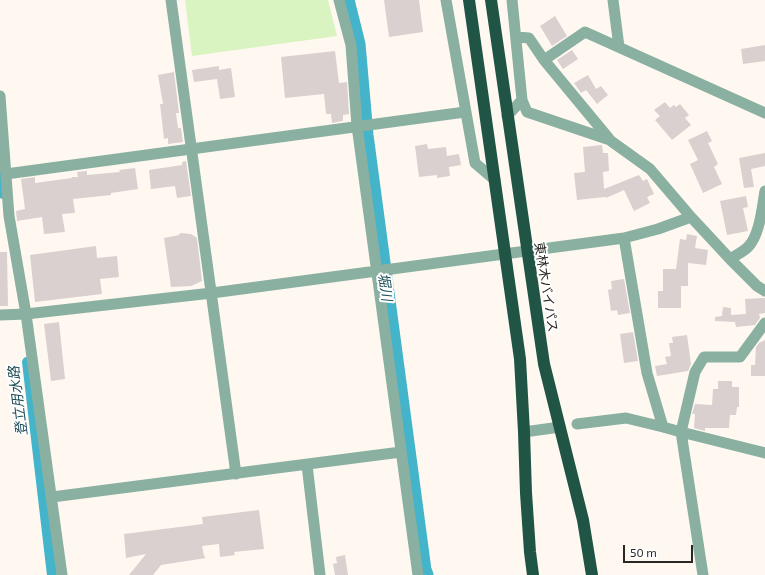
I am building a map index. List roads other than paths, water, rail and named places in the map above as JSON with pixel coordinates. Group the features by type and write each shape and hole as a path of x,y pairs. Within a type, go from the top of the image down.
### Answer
{"highway":[{"path":"466,0 474,36"},
{"path":"469,0 520,359 526,493 533,575"},
{"name":"東林木バイパス","path":"491,0 544,364 583,520 592,575"}],"street":[{"path":"171,0 236,474"},
{"path":"339,0 351,45 357,126 418,575"},
{"path":"446,0 464,112 475,163 495,180"},
{"path":"512,0 517,37 522,100 527,112 611,141"},
{"path":"613,0 619,47"},
{"path":"544,60 584,32 765,114"},
{"path":"517,37 530,38 544,60 611,141 650,169 691,217 730,259 757,286 765,291"},
{"path":"0,96 9,216 26,314 62,575"},
{"path":"507,116 522,100"},
{"path":"6,174 464,112"},
{"path":"730,259 747,248 752,242 758,226 765,191"},
{"path":"0,315 26,314 212,293 624,238 658,229 691,217"},
{"path":"624,238 648,373 663,427"},
{"path":"703,575 681,432 695,372 704,357 740,357 765,323"},
{"path":"577,424 626,418 765,452"},
{"path":"524,432 560,427"},
{"path":"52,497 401,452"},
{"path":"307,465 320,575"}],"waterway":[{"name":"堀川","path":"346,0 357,44 365,135 423,570 425,575"},
{"name":"登立用水路","path":"0,176 3,194"},
{"name":"登立用水路","path":"27,362 52,575"}]}
